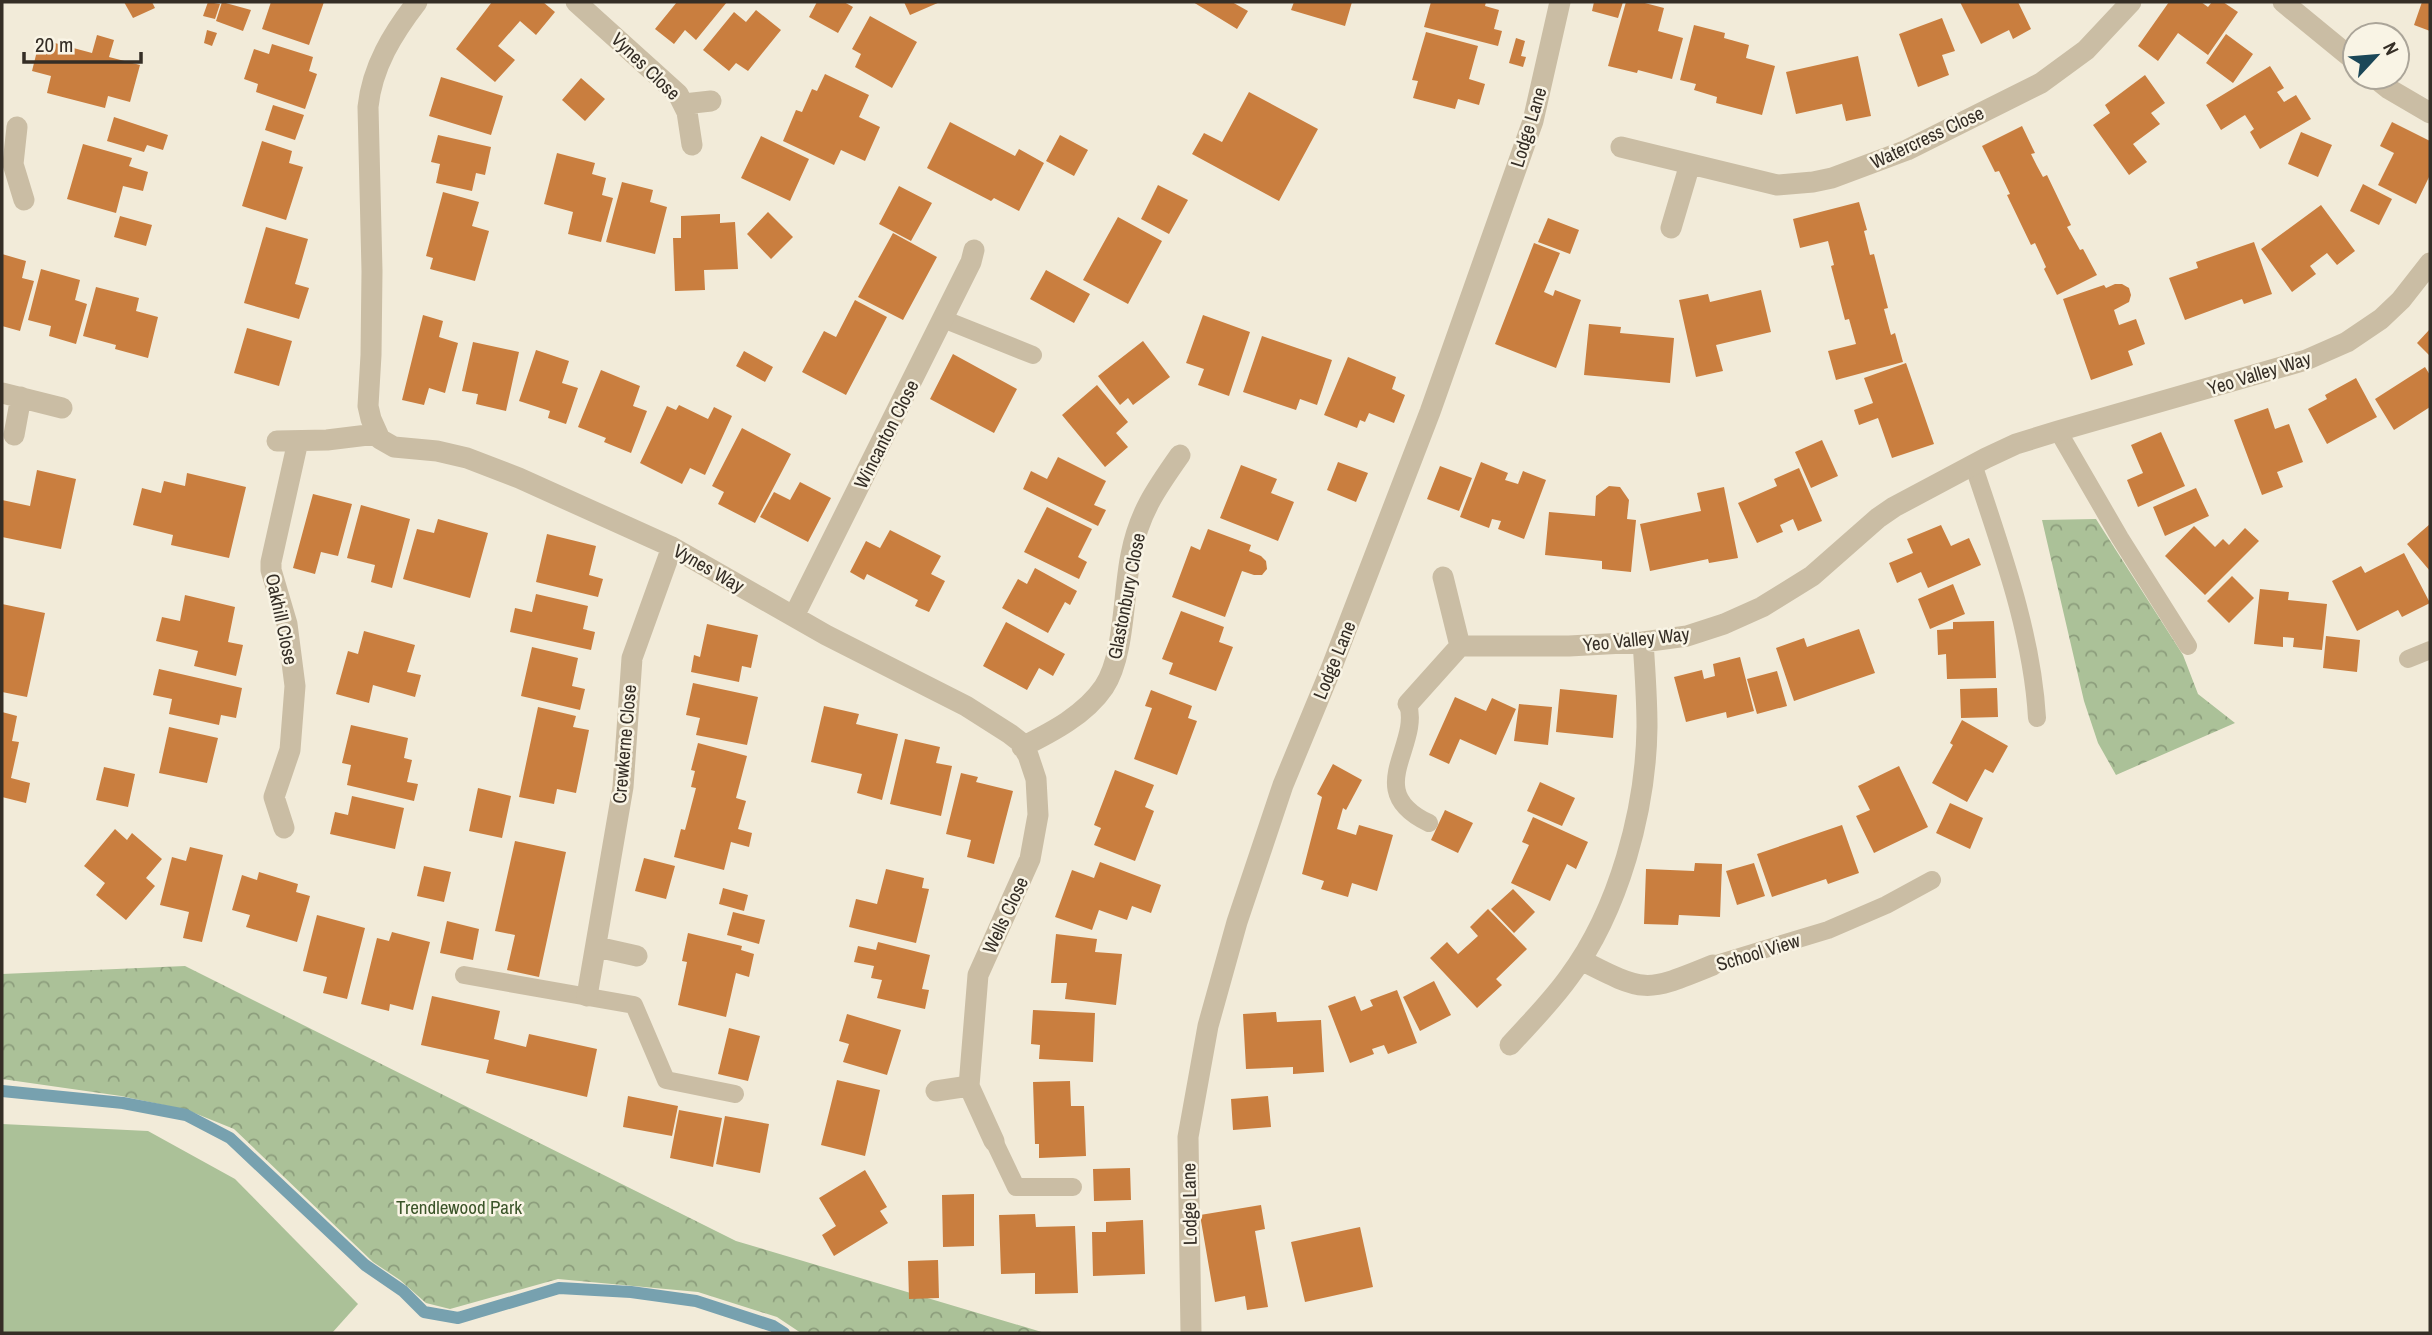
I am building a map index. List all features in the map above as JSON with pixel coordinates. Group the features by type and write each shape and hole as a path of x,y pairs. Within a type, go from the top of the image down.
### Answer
{"street":[{"path":"376,433 368,406 372,271 368,107 370,89 381,60 401,23 417,2"},
{"name":"Vynes Close","path":"576,2 678,94 684,104 692,145"},
{"name":"Lodge Lane","path":"1191,1333 1188,1137 1208,1026 1237,922 1283,785 1331,669 1430,412 1533,121 1560,2"},
{"name":"Watercress Close","path":"1621,147 1777,185 1813,183 1832,178 1907,150 2041,83 2086,50 2131,2"},
{"path":"2283,2 2341,50"},
{"path":"2394,91 2430,113"},
{"name":"Vynes Close","path":"684,104 711,101"},
{"path":"17,127 7,166 24,200"},
{"path":"1671,228 1690,164"},
{"name":"Wincanton Close","path":"794,616 943,319 971,262 974,250"},
{"name":"Yeo Valley Way","path":"1460,646 1569,646 1643,642 1700,633 1762,607 1820,570 1894,507 2016,444 2329,351 2381,319 2402,300 2430,263"},
{"path":"14,435 11,395 62,408"},
{"name":"Oakhill Close","path":"284,828 264,798 290,750 295,686 290,641 271,570 287,441 327,440 376,433"},
{"name":"Vynes Way","path":"376,433 390,445 459,456 520,478 673,547 826,635 966,706 1010,734 1022,747"},
{"name":"Glastonbury Close","path":"1022,747 1080,712 1106,685 1116,655 1136,535 1148,501 1180,455"},
{"name":"Crewkerne Close","path":"587,996 623,787 632,658 673,547"},
{"path":"1408,704 1460,646 1443,578"},
{"path":"1510,1045 1553,997 1581,960 1617,885 1642,787 1647,729 1643,642"},
{"name":"Wells Close","path":"994,1140 969,1086 978,975 1023,875 1035,841 1037,789 1033,767 1022,747"},
{"path":"597,947 637,956"},
{"name":"School View","path":"1581,960 1620,980 1650,987 1669,983 1713,965"},
{"path":"936,1091 969,1086"}],"lane":[{"path":"943,319 1033,355"},
{"path":"2058,431 2120,538 2188,646"},
{"path":"1973,464 2018,610 2034,680 2037,718"},
{"path":"2408,659 2430,650"},
{"path":"1408,704 1412,716 1396,769 1397,786 1412,814 1429,823"},
{"name":"School View","path":"1713,965 1829,930 1886,905 1932,880"},
{"path":"464,975 634,1005 666,1080 735,1094"},
{"path":"994,1140 1016,1187 1073,1187"}],"green space":[{"path":"2096,519 2183,655 2198,694 2235,723 2116,775 2098,743 2084,701 2042,520"},
{"name":"Trendlewood Park","path":"185,966 736,1241 1045,1333 801,1333 777,1317 698,1292 558,1279 450,1309 426,1303 400,1280 373,1262 234,1129 187,1110 121,1096 2,1079 2,974"},
{"path":"2,1124 148,1131 235,1179 358,1304 332,1333 2,1333"}],"building":[{"path":"124,2 152,2 155,8 133,18"},
{"path":"208,2 220,4 215,19 203,16"},
{"path":"222,2 251,10 243,31 216,21"},
{"path":"271,2 324,2 309,45 262,29"},
{"path":"492,2 543,2 555,12 536,35 520,21 498,46 515,60 495,82 456,49"},
{"path":"677,2 727,2 696,40 685,30 674,44 655,29"},
{"path":"817,2 844,2 853,7 838,33 809,17"},
{"path":"904,2 940,2 910,15"},
{"path":"1193,2 1232,2 1248,11 1237,29"},
{"path":"1294,2 1352,2 1345,26 1291,10"},
{"path":"1431,2 1486,2 1485,6 1499,10 1494,29 1502,31 1498,46 1424,27"},
{"path":"1594,2 1623,2 1618,18 1592,11"},
{"path":"1626,2 1641,2 1664,8 1658,31 1683,38 1672,79 1608,66"},
{"path":"1960,2 2018,2 2031,29 2013,39 2009,30 1981,44"},
{"path":"2169,2 2201,2 2208,7 2212,2 2223,2 2238,12 2208,55 2178,33 2158,61 2138,46"},
{"path":"2422,2 2430,2 2430,31 2414,25"},
{"path":"756,10 781,30 748,71 736,63 729,71 703,50 734,12 746,22"},
{"path":"870,16 917,42 892,88 855,67 861,54 852,49"},
{"path":"1942,18 1955,51 1942,55 1949,75 1918,87 1899,34"},
{"path":"1694,25 1725,33 1724,38 1749,45 1746,58 1775,66 1762,115 1716,103 1717,97 1694,90 1696,84 1680,80"},
{"path":"207,30 217,33 212,46 204,43"},
{"path":"1426,32 1478,46 1469,79 1485,84 1479,105 1458,99 1455,109 1413,98 1418,81 1412,80"},
{"path":"2226,34 2253,54 2233,83 2206,63"},
{"path":"97,35 114,40 109,57 140,65 130,102 108,96 105,108 47,93 51,76 32,71 40,39 92,53"},
{"path":"1516,38 1525,41 1521,56 1526,57 1523,67 1509,63"},
{"path":"272,44 313,57 309,71 317,74 305,109 256,92 258,84 244,79 254,49 269,54"},
{"path":"1858,56 1871,116 1846,121 1842,104 1796,114 1786,72"},
{"path":"2270,66 2284,88 2277,92 2284,102 2296,95 2311,119 2260,149 2250,132 2254,129 2245,115 2221,130 2206,105"},
{"path":"825,74 869,95 859,117 880,127 865,161 841,150 834,165 783,141 796,110 802,112 812,89 817,91"},
{"path":"2145,75 2165,103 2151,113 2160,124 2133,144 2147,162 2129,175 2093,125 2110,113 2105,105"},
{"path":"441,77 503,96 491,135 429,116"},
{"path":"581,78 605,99 585,121 562,100"},
{"path":"1249,92 1318,129 1279,201 1192,154 1204,133 1222,142"},
{"path":"273,105 304,115 295,140 265,130"},
{"path":"114,117 168,135 163,150 147,145 144,152 107,141"},
{"path":"950,122 1015,156 1019,149 1044,163 1019,211 994,198 991,201 927,168"},
{"path":"2392,122 2430,141 2430,175 2416,204 2378,185 2394,153 2380,146"},
{"path":"2022,126 2035,153 2031,154 2043,177 2047,175 2071,225 2067,227 2097,275 2057,295 2035,243 2031,245 2007,195 2010,194 1999,171 1995,172 1982,146"},
{"path":"2301,132 2332,145 2318,177 2288,164"},
{"path":"438,135 491,147 485,175 476,173 472,191 436,183 440,164 431,162"},
{"path":"1060,135 1088,150 1074,176 1046,161"},
{"path":"761,136 809,159 790,201 741,178"},
{"path":"262,141 292,151 289,163 303,167 286,220 242,206"},
{"path":"83,144 132,158 129,166 148,172 143,191 123,186 116,213 67,199"},
{"path":"557,153 595,163 592,174 606,178 602,195 613,198 601,242 568,234 573,212 544,204"},
{"path":"622,182 653,190 650,202 667,207 655,254 606,242"},
{"path":"2363,184 2392,199 2379,225 2350,211"},
{"path":"1158,185 1188,200 1169,234 1141,219"},
{"path":"899,186 932,203 911,241 879,224"},
{"path":"443,192 479,202 472,226 489,231 475,281 430,269 433,258 426,256"},
{"path":"1859,202 1867,230 1864,231 1870,255 1874,254 1888,308 1884,309 1891,335 1895,333 1903,362 1836,380 1828,351 1856,344 1849,319 1845,320 1831,266 1834,265 1828,241 1800,248 1793,219"},
{"path":"2321,205 2355,251 2337,265 2327,253 2310,266 2316,274 2292,292 2261,249"},
{"path":"768,212 793,237 771,259 747,234"},
{"path":"720,214 720,223 735,222 738,269 704,270 705,290 675,291 673,238 681,238 681,216"},
{"path":"120,216 152,225 146,246 114,237"},
{"path":"1118,217 1162,241 1128,304 1083,280"},
{"path":"1548,218 1579,230 1570,254 1538,242"},
{"path":"266,227 308,239 295,284 309,288 299,319 244,303"},
{"path":"893,233 937,257 903,320 858,297"},
{"path":"2254,242 2272,294 2244,304 2242,299 2185,320 2169,278 2198,268 2196,262"},
{"path":"1534,243 1560,253 1544,292 1553,296 1555,290 1581,300 1556,368 1495,344"},
{"path":"2,254 26,261 22,278 34,281 20,331 2,326"},
{"path":"41,269 80,280 75,300 87,304 76,344 49,336 51,326 28,320"},
{"path":"1046,270 1090,294 1074,323 1030,299"},
{"path":"2115,284 2129,288 2131,295 2129,302 2114,310 2119,325 2136,319 2145,344 2128,351 2133,365 2091,380 2063,299"},
{"path":"96,287 139,298 136,311 158,317 148,358 83,336"},
{"path":"1761,290 1771,332 1716,345 1723,371 1696,377 1679,300 1708,294 1710,302"},
{"path":"855,300 887,317 846,395 802,372 824,331 836,337"},
{"path":"423,315 443,321 439,337 458,343 445,393 429,388 424,405 402,400"},
{"path":"1203,315 1250,332 1229,396 1198,385 1204,369 1186,363"},
{"path":"1589,324 1621,327 1620,333 1674,338 1670,383 1584,375"},
{"path":"247,328 292,341 279,386 234,373"},
{"path":"2430,329 2430,356 2417,343"},
{"path":"1262,336 1332,360 1317,405 1300,399 1296,410 1243,392"},
{"path":"1143,341 1170,377 1133,405 1128,398 1120,405 1098,376"},
{"path":"473,342 519,352 506,411 476,404 478,394 462,391"},
{"path":"536,350 569,361 562,383 578,388 566,424 548,418 550,411 519,401"},
{"path":"744,351 773,367 765,382 736,366"},
{"path":"953,354 1017,389 994,433 930,399"},
{"path":"1348,357 1396,377 1392,389 1405,395 1394,423 1369,413 1365,422 1360,420 1357,428 1324,415"},
{"path":"1906,363 1934,444 1892,458 1878,418 1859,425 1854,410 1873,403 1864,378"},
{"path":"2425,367 2430,375 2430,407 2394,430 2375,399"},
{"path":"601,370 640,386 633,406 647,411 631,453 604,442 606,438 578,427"},
{"path":"2356,378 2377,417 2327,444 2308,409 2327,399 2325,395"},
{"path":"1097,385 1128,422 1116,433 1128,447 1105,467 1062,415"},
{"path":"679,405 708,419 714,407 732,416 705,475 690,468 682,484 640,463 667,406 676,410"},
{"path":"2268,408 2275,429 2289,424 2303,462 2277,472 2283,487 2262,495 2234,420"},
{"path":"742,428 791,454 755,523 718,504 724,492 712,486"},
{"path":"2161,432 2185,486 2138,507 2127,480 2143,473 2131,445"},
{"path":"1822,440 1838,476 1811,488 1795,452"},
{"path":"1058,457 1106,481 1094,505 1106,510 1098,526 1023,489 1031,471 1047,479"},
{"path":"1338,462 1368,473 1356,502 1327,490"},
{"path":"1481,462 1508,473 1505,480 1518,484 1523,471 1546,480 1524,539 1498,529 1501,521 1492,519 1489,528 1460,517"},
{"path":"1241,465 1277,479 1271,493 1294,502 1278,541 1220,518"},
{"path":"1440,466 1472,478 1459,511 1427,499"},
{"path":"1799,468 1822,521 1798,531 1793,519 1780,525 1783,532 1757,543 1738,503 1777,486 1774,479"},
{"path":"37,470 76,479 61,549 2,537 2,500 30,506"},
{"path":"187,473 246,487 229,558 171,545 173,535 133,525 142,488 161,493 164,481 185,486"},
{"path":"800,482 831,498 808,542 760,517 774,492 790,500"},
{"path":"1609,486 1620,487 1629,500 1627,519 1636,520 1631,572 1602,569 1602,561 1545,555 1549,512 1595,516 1596,496"},
{"path":"1724,487 1738,558 1709,563 1708,559 1650,571 1640,524 1701,511 1697,493"},
{"path":"2196,488 2209,516 2165,536 2153,507"},
{"path":"313,494 352,504 338,556 321,552 315,574 293,568"},
{"path":"361,505 410,519 392,588 371,582 375,565 347,558"},
{"path":"1047,507 1092,529 1078,557 1087,562 1079,579 1024,552"},
{"path":"438,519 488,533 470,598 403,579 417,529 434,533"},
{"path":"2430,524 2430,571 2407,544"},
{"path":"1941,525 1951,546 1969,538 1981,565 1928,588 1921,572 1897,583 1889,563 1913,553 1907,539"},
{"path":"2194,526 2215,547 2223,539 2229,545 2245,528 2259,541 2205,595 2165,556"},
{"path":"1208,529 1251,545 1249,551 1266,561 1267,569 1262,575 1242,571 1225,617 1172,597 1191,546 1200,550"},
{"path":"890,530 941,556 931,574 945,581 929,612 915,606 918,600 867,574 864,580 850,572 866,541 880,548"},
{"path":"547,534 596,546 589,575 603,579 598,597 536,582"},
{"path":"2404,553 2430,603 2402,617 2398,610 2357,631 2332,581 2361,566 2365,573"},
{"path":"1035,568 1077,591 1070,605 1065,602 1048,633 1002,608 1018,579 1027,584"},
{"path":"2232,576 2254,598 2229,623 2207,601"},
{"path":"1953,584 1965,614 1930,629 1918,599"},
{"path":"2260,589 2289,592 2288,600 2327,604 2322,650 2293,647 2294,638 2283,637 2283,647 2254,644"},
{"path":"536,594 588,606 583,629 595,632 591,650 510,632 515,608 532,612"},
{"path":"185,595 235,607 228,642 243,645 236,676 194,666 198,651 156,641 162,617 180,621"},
{"path":"2,604 45,613 27,697 2,692"},
{"path":"1181,611 1224,627 1219,642 1233,647 1216,691 1169,674 1173,663 1162,659"},
{"path":"1994,621 1996,678 1947,679 1946,654 1938,655 1937,630 1953,629 1953,622"},
{"path":"1006,622 1065,654 1053,676 1039,668 1027,690 983,666"},
{"path":"707,624 758,635 751,668 742,666 739,682 691,672 694,655 700,657"},
{"path":"1859,629 1875,673 1794,701 1776,648 1804,638 1807,647"},
{"path":"364,631 415,645 407,672 421,675 415,697 373,685 369,703 336,694 348,651 358,654"},
{"path":"2326,636 2360,640 2357,672 2323,668"},
{"path":"532,647 578,658 572,686 585,689 580,710 521,696"},
{"path":"1740,657 1754,711 1727,718 1726,712 1686,722 1674,677 1702,670 1704,679 1715,676 1713,664"},
{"path":"159,669 242,688 236,718 221,715 219,725 169,714 172,699 153,695"},
{"path":"1777,671 1787,706 1757,714 1747,679"},
{"path":"693,683 758,697 747,745 696,735 700,718 686,715"},
{"path":"1997,688 1998,717 1961,718 1960,689"},
{"path":"1560,689 1617,695 1613,738 1556,732"},
{"path":"1151,690 1192,706 1188,718 1197,721 1177,775 1134,759 1152,708 1145,706"},
{"path":"1455,697 1486,711 1492,698 1516,709 1496,755 1460,739 1449,764 1429,755"},
{"path":"1519,704 1552,707 1548,745 1514,741"},
{"path":"824,706 859,714 856,724 898,734 882,800 857,793 862,774 811,762"},
{"path":"538,707 576,716 573,727 589,730 576,793 557,789 554,804 519,797"},
{"path":"2,712 17,716 12,741 19,742 11,778 30,783 26,803 2,797"},
{"path":"1962,720 2008,746 1993,773 1985,769 1967,802 1932,783 1953,745 1950,743"},
{"path":"351,725 408,738 404,758 412,760 407,782 418,784 414,801 347,785 351,765 342,763"},
{"path":"169,727 218,738 207,783 159,773"},
{"path":"905,739 940,747 936,763 952,766 941,816 890,804"},
{"path":"698,743 747,756 736,798 746,801 738,829 752,833 749,847 731,842 724,870 674,857 681,829 685,830 696,788 691,787 695,771 691,770"},
{"path":"1333,764 1362,780 1346,810 1343,808 1337,829 1356,835 1359,825 1393,835 1377,891 1352,883 1348,897 1321,889 1324,881 1302,874 1322,797 1317,794"},
{"path":"1899,766 1928,827 1874,853 1856,816 1870,810 1858,786"},
{"path":"104,767 135,774 128,807 96,800"},
{"path":"1115,770 1154,785 1145,807 1154,811 1135,861 1094,845 1101,828 1094,825"},
{"path":"961,773 978,777 976,782 1013,791 994,864 967,857 971,840 946,834"},
{"path":"1540,782 1575,798 1562,826 1527,811"},
{"path":"478,788 511,796 502,838 469,831"},
{"path":"352,796 404,808 395,849 330,834 335,812 348,815"},
{"path":"1950,803 1983,818 1970,849 1936,833"},
{"path":"1445,810 1473,823 1458,853 1431,840"},
{"path":"1533,817 1588,842 1576,869 1567,864 1550,901 1511,883 1529,845 1522,842"},
{"path":"1842,825 1859,873 1828,884 1826,879 1772,897 1757,854"},
{"path":"115,829 127,840 132,833 162,859 146,878 155,886 126,920 96,895 105,883 84,866"},
{"path":"515,841 566,852 539,977 507,970 515,935 495,931"},
{"path":"190,847 223,855 202,942 183,938 189,912 160,905 172,857 186,861"},
{"path":"644,858 675,866 666,899 635,891"},
{"path":"1100,862 1161,885 1151,913 1132,906 1127,920 1099,910 1092,930 1055,917 1072,870 1094,878"},
{"path":"1695,863 1722,864 1720,917 1679,915 1678,925 1644,924 1646,869 1694,871"},
{"path":"1754,863 1765,896 1737,905 1726,871"},
{"path":"424,866 451,872 444,902 417,896"},
{"path":"886,869 924,878 922,888 929,889 916,943 849,927 856,899 877,904"},
{"path":"259,872 298,884 296,892 310,896 297,942 246,927 250,915 232,910 242,875 257,880"},
{"path":"723,888 748,895 744,911 719,904"},
{"path":"1513,889 1535,912 1514,933 1491,909"},
{"path":"1488,909 1527,949 1496,979 1502,985 1477,1008 1430,958 1447,942 1458,954 1478,936 1470,927"},
{"path":"733,912 765,920 759,944 727,935"},
{"path":"317,915 365,928 347,999 323,993 327,977 303,971"},
{"path":"447,921 479,929 473,960 440,953"},
{"path":"392,932 430,942 413,1010 390,1004 389,1011 361,1004 377,938 389,941"},
{"path":"688,933 742,946 741,950 754,954 749,977 736,973 726,1017 678,1005 687,962 682,961"},
{"path":"1056,934 1097,939 1095,952 1122,954 1116,1005 1065,999 1067,983 1051,983"},
{"path":"878,942 930,955 922,989 929,990 925,1009 877,998 882,980 871,978 874,966 854,962 858,946 876,950"},
{"path":"1434,981 1451,1015 1420,1031 1403,997"},
{"path":"1397,990 1417,1043 1388,1054 1384,1045 1372,1049 1374,1054 1350,1063 1328,1006 1355,996 1361,1011 1373,1006 1370,1000"},
{"path":"432,996 500,1011 494,1039 526,1047 529,1034 597,1049 587,1097 486,1073 489,1060 421,1045"},
{"path":"1033,1010 1095,1013 1093,1062 1039,1059 1040,1045 1031,1044"},
{"path":"1276,1012 1277,1022 1321,1020 1324,1072 1293,1074 1293,1067 1246,1069 1243,1014"},
{"path":"847,1014 901,1030 887,1075 843,1062 849,1044 839,1041"},
{"path":"729,1028 760,1036 748,1081 718,1074"},
{"path":"837,1080 880,1090 865,1156 821,1145"},
{"path":"1070,1081 1071,1106 1084,1106 1086,1156 1039,1158 1039,1144 1035,1144 1033,1082"},
{"path":"628,1096 678,1106 672,1136 623,1127"},
{"path":"1268,1096 1271,1127 1233,1130 1231,1099"},
{"path":"679,1110 722,1118 713,1167 670,1158"},
{"path":"725,1116 769,1124 760,1173 716,1164"},
{"path":"1130,1168 1131,1200 1094,1201 1093,1169"},
{"path":"865,1170 887,1207 880,1211 888,1223 834,1256 822,1235 836,1226 819,1198"},
{"path":"974,1194 974,1246 943,1247 942,1195"},
{"path":"1261,1205 1265,1229 1255,1231 1268,1307 1247,1310 1245,1296 1215,1302 1200,1215"},
{"path":"1035,1214 1036,1227 1075,1226 1078,1293 1035,1294 1035,1273 1001,1274 999,1215"},
{"path":"1143,1220 1145,1274 1093,1276 1092,1232 1106,1232 1106,1222"},
{"path":"1360,1227 1373,1287 1305,1302 1291,1242"},
{"path":"938,1260 939,1298 909,1299 908,1261"}],"waterway":[{"path":"2,1091 123,1103 186,1115 230,1138 365,1265 403,1291 424,1312 458,1318 559,1288 631,1292 696,1301 773,1326 784,1333"}]}
